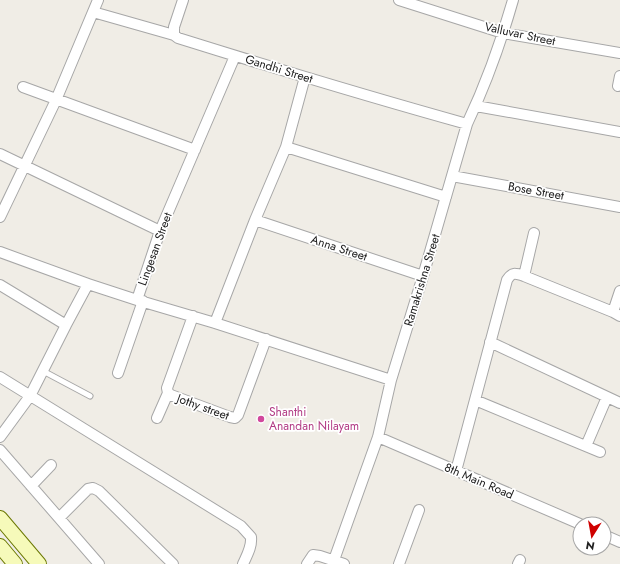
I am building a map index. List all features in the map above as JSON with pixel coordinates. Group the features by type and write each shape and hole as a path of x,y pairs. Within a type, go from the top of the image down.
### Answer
{"main road":[{"path":"0,518 39,564"},
{"path":"0,546 15,564"}],"street":[{"path":"0,217 56,100 98,0"},
{"path":"174,35 174,27 184,0"},
{"name":"Valluvar Street","path":"399,0 503,33 620,53"},
{"name":"Ramakrishna Street","path":"334,560 378,437 391,380 467,124 476,106 503,33 513,0"},
{"name":"Gandhi Street","path":"93,12 174,35 178,38 305,77 467,124"},
{"name":"Lingesan Street","path":"0,252 88,284 140,300 160,231 235,56"},
{"path":"215,323 255,220 286,147 305,77"},
{"path":"23,87 195,150"},
{"path":"476,106 620,132"},
{"path":"286,147 446,197"},
{"path":"0,154 160,231"},
{"name":"Bose Street","path":"452,176 620,207"},
{"name":"Anna Street","path":"255,220 423,276"},
{"path":"524,276 534,234"},
{"path":"456,471 487,350 507,280 510,275 515,274 524,276 616,314 620,291"},
{"path":"0,437 30,396 88,284"},
{"path":"0,286 66,325"},
{"path":"118,373 140,300 391,380"},
{"name":"Jothy street","path":"193,316 167,388 168,393 230,417 235,418 238,415 266,339"},
{"path":"490,342 620,403"},
{"path":"0,377 241,526 251,537 250,550 243,564"},
{"path":"157,418 168,393"},
{"path":"586,446 607,397"},
{"path":"475,400 600,452"},
{"name":"8th Main Road","path":"378,437 572,521"},
{"path":"0,450 99,564"},
{"path":"31,486 51,465"},
{"path":"59,518 88,489 93,488 99,491 173,564"},
{"path":"399,564 419,510"},
{"path":"307,564 314,556 320,556 344,564"}],"lane":[{"path":"43,371 90,396"}],"place":[{"name":"Shanthi Anandan Nilayam","path":"261,419"}]}
